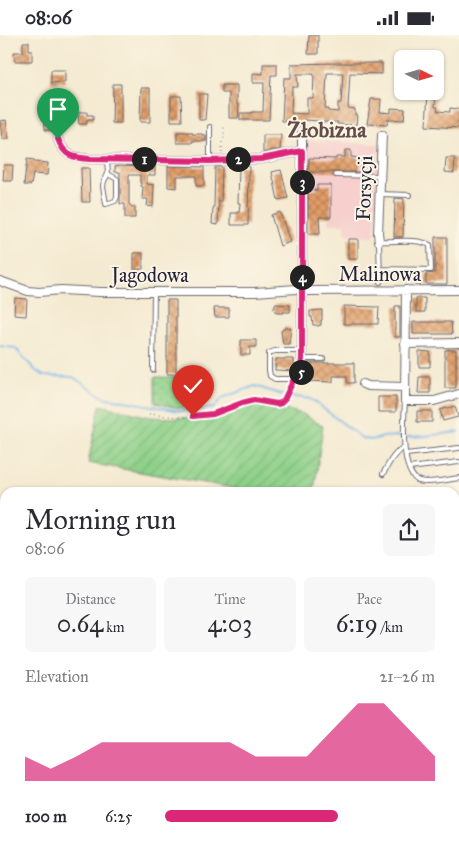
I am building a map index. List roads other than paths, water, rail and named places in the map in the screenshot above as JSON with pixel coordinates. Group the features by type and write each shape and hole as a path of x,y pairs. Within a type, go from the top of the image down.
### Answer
{"street":[{"path":"302,130 302,355"},
{"name":"Forsycji","path":"379,241 382,135"},
{"path":"58,139 64,152 78,158 210,161 270,158 302,151"},
{"name":"Jagodowa","path":"0,281 28,291 38,292 61,290 100,292 255,292 302,290"},
{"name":"Malinowa","path":"302,290 459,290"},
{"path":"406,290 404,401 434,401 459,394"},
{"path":"405,344 459,343"},
{"path":"363,384 368,387 405,387"}],"lane":[{"path":"210,127 210,161"},
{"path":"107,159 108,174 103,186 106,204 115,201 117,197 116,179 108,174"},
{"path":"336,175 380,176"},
{"path":"380,194 408,195"},
{"path":"380,269 430,270 430,245 412,241 379,241 380,282"},
{"path":"153,370 154,291"},
{"path":"302,355 300,379 275,379 270,376 269,353 275,351 302,355 322,359"},
{"path":"404,401 404,447 409,468 416,480 424,482 459,478"},
{"path":"383,474 391,459 404,447"},
{"path":"406,455 459,447"},
{"path":"409,468 459,462"}],"waterway":[{"path":"0,346 15,348 36,371 44,376 73,377 103,397 180,411 214,408 222,398 255,386 283,395"},
{"path":"289,396 311,399 362,438 371,440 383,437 401,437"},
{"path":"407,437 459,432"}],"district":[{"name":"Żłobizna","path":"327,129"}]}
